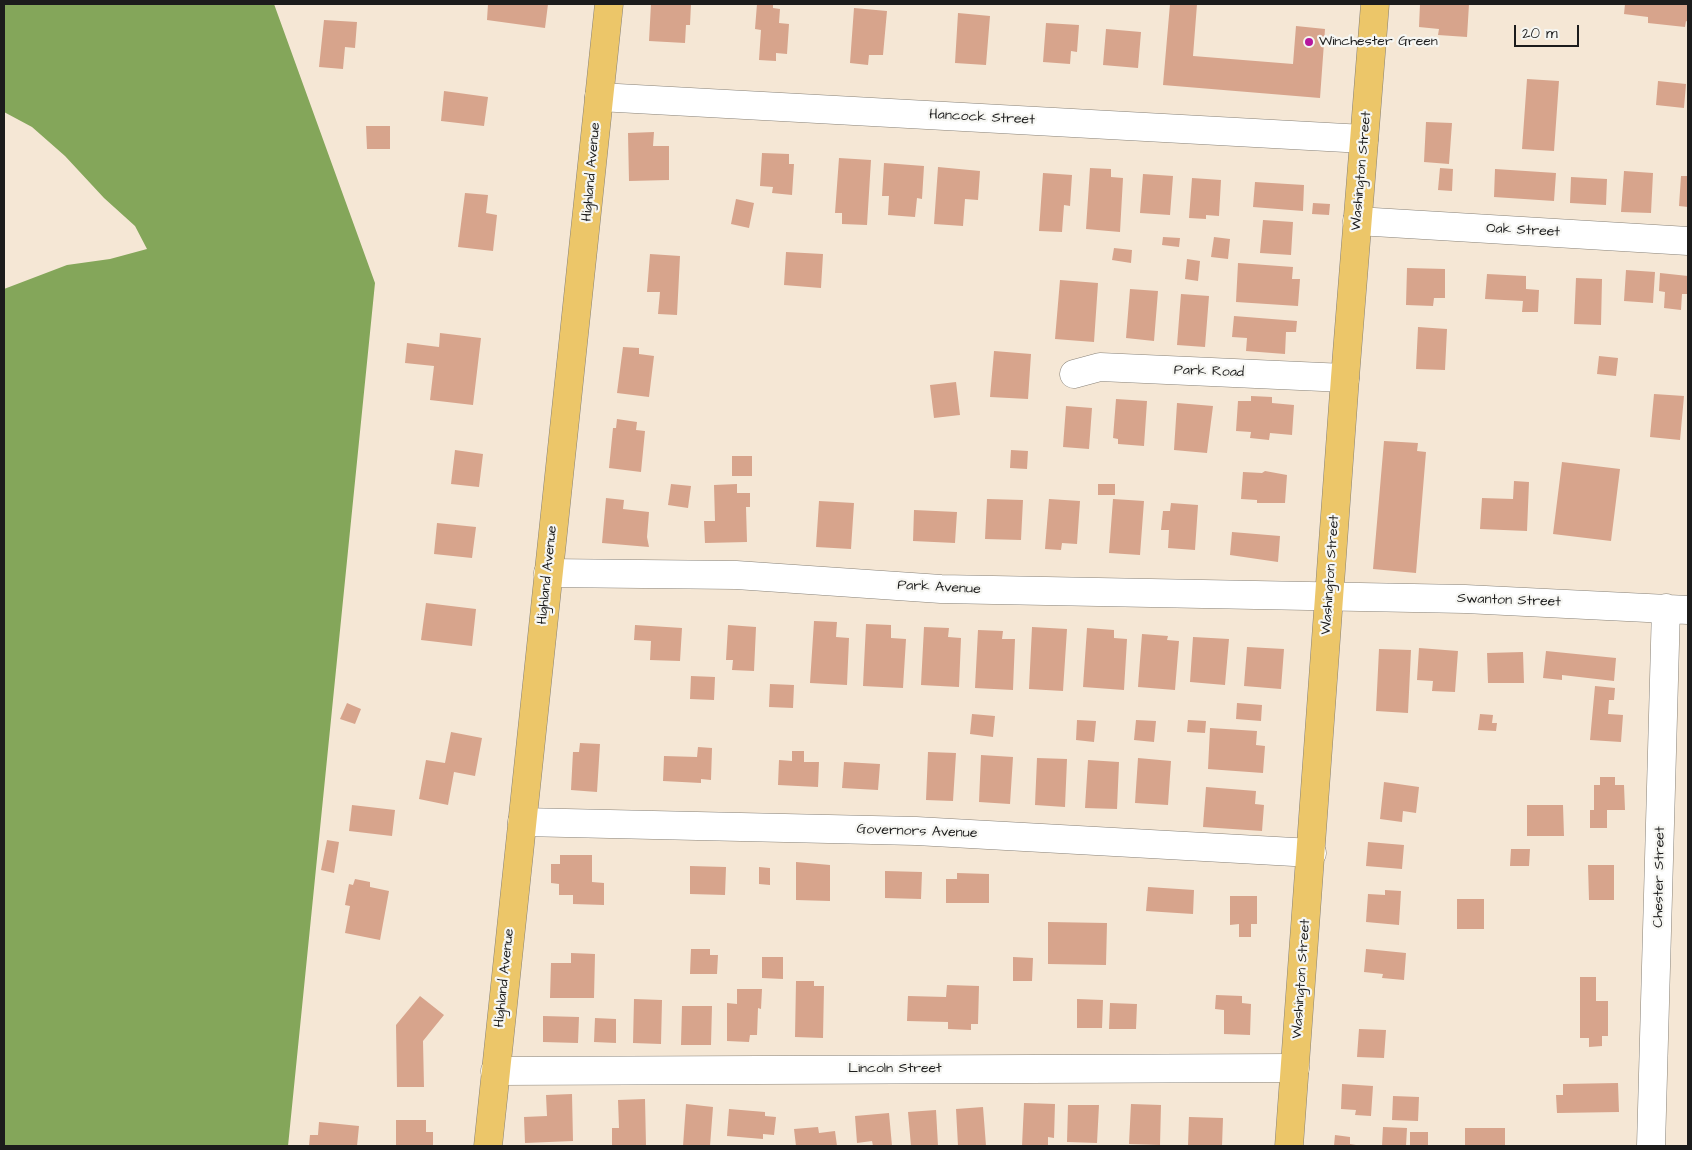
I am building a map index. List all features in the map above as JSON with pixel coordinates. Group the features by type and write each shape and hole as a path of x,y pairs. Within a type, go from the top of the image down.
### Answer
{"main road":[{"name":"Highland Avenue","path":"488,1146 609,4"},
{"name":"Washington Street","path":"1289,1146 1312,853 1345,378 1375,4"}],"street":[{"name":"Hancock Street","path":"599,97 1364,138"},
{"name":"Oak Street","path":"1357,221 1688,241"},
{"name":"Park Road","path":"1074,374 1100,367 1345,378"},
{"name":"Park Avenue","path":"548,573 736,575 941,589 1330,597"},
{"name":"Swanton Street","path":"1330,597 1466,598 1677,609"},
{"name":"Chester Street","path":"1651,1146 1677,609"},
{"name":"Governors Avenue","path":"522,822 916,831 1312,853"},
{"name":"Lincoln Street","path":"495,1071 1295,1068"}],"green space":[{"path":"4,4 274,4 375,283 288,1146 4,1146 4,289 67,265 110,259 147,249 135,226 104,198 65,156 32,127 4,112"}],"building":[{"path":"488,4 548,4 545,28 487,20"},
{"path":"651,4 691,4 690,25 686,25 685,43 649,41"},
{"path":"757,4 773,4 773,8 780,9 779,23 789,24 787,54 776,53 776,61 759,60 761,30 755,29"},
{"name":"Winchester Green","path":"1170,4 1197,4 1193,56 1293,64 1296,26 1325,29 1320,98 1163,85"},
{"path":"1420,4 1469,4 1467,37 1438,35 1439,29 1419,27"},
{"path":"1625,4 1688,4 1688,22 1686,21 1685,27 1648,23 1648,17 1624,14"},
{"path":"854,8 887,11 883,55 869,55 868,65 850,63"},
{"path":"958,13 990,16 986,65 955,63"},
{"path":"324,20 357,22 355,48 345,47 343,69 319,67"},
{"path":"1046,23 1079,25 1077,52 1071,51 1070,64 1043,62"},
{"path":"1106,29 1141,32 1138,68 1103,65"},
{"path":"1527,79 1559,81 1554,151 1522,149"},
{"path":"1658,81 1686,84 1684,108 1656,105"},
{"path":"444,91 488,97 484,126 441,121"},
{"path":"1426,122 1452,123 1449,164 1424,162"},
{"path":"366,126 390,126 390,149 367,149"},
{"path":"654,132 653,146 669,146 669,180 629,181 628,133"},
{"path":"762,153 789,154 789,164 794,164 792,195 772,193 773,187 760,186"},
{"path":"839,158 871,160 867,225 842,224 842,213 835,213"},
{"path":"884,163 924,166 922,199 917,198 915,217 888,215 889,196 882,196"},
{"path":"938,167 980,171 978,200 965,199 963,226 934,224"},
{"path":"1090,168 1111,169 1111,177 1123,178 1120,232 1086,229"},
{"path":"1440,168 1453,169 1452,191 1438,190"},
{"path":"1495,169 1556,173 1554,201 1494,197"},
{"path":"1624,171 1653,173 1651,213 1621,212"},
{"path":"1043,173 1072,175 1070,206 1064,205 1062,232 1039,231"},
{"path":"1143,174 1173,176 1170,215 1140,213"},
{"path":"1681,176 1688,176 1688,207 1679,206"},
{"path":"1571,177 1607,179 1606,205 1570,203"},
{"path":"1192,178 1221,180 1219,216 1206,215 1206,219 1189,218"},
{"path":"1255,182 1304,185 1303,211 1253,207"},
{"path":"465,193 488,195 486,213 497,215 493,251 458,247"},
{"path":"736,199 754,203 749,228 731,224"},
{"path":"1313,203 1330,204 1329,215 1312,214"},
{"path":"1263,220 1293,222 1291,255 1260,253"},
{"path":"1163,237 1180,238 1179,247 1162,245"},
{"path":"1214,237 1230,239 1228,259 1211,257"},
{"path":"1114,248 1132,250 1131,263 1112,260"},
{"path":"786,252 823,254 821,288 784,285"},
{"path":"650,254 680,256 677,315 658,314 660,292 647,292"},
{"path":"1187,259 1200,261 1198,281 1185,279"},
{"path":"1238,263 1293,267 1292,279 1300,279 1298,306 1236,302"},
{"path":"1407,268 1445,269 1445,298 1434,298 1433,306 1406,305"},
{"path":"1626,270 1655,272 1653,303 1624,301"},
{"path":"1660,273 1688,276 1688,294 1682,294 1681,310 1664,308 1665,292 1659,291"},
{"path":"1487,274 1526,276 1526,289 1539,290 1538,312 1522,312 1523,301 1485,299"},
{"path":"1576,278 1602,279 1601,325 1574,324"},
{"path":"1060,280 1098,283 1094,342 1055,339"},
{"path":"1130,289 1158,291 1154,341 1126,338"},
{"path":"1181,294 1209,296 1205,347 1177,345"},
{"path":"1234,316 1297,321 1296,332 1286,332 1285,354 1246,351 1247,338 1232,337"},
{"path":"1418,327 1447,329 1445,370 1416,369"},
{"path":"440,333 481,338 473,405 430,400 434,366 405,363 407,343 439,347"},
{"path":"623,347 639,348 639,354 654,356 649,397 617,393"},
{"path":"994,351 1031,354 1028,399 990,397"},
{"path":"1599,356 1618,358 1616,376 1597,374"},
{"path":"956,382 960,415 934,418 930,385"},
{"path":"1654,394 1684,396 1680,440 1650,437"},
{"path":"1251,396 1272,397 1272,403 1294,405 1292,435 1270,433 1269,440 1250,438 1251,432 1236,431 1238,401 1251,401"},
{"path":"1116,399 1147,401 1144,446 1118,444 1118,439 1113,438"},
{"path":"1177,403 1213,406 1207,453 1174,450"},
{"path":"1066,406 1092,408 1089,449 1063,447"},
{"path":"617,419 637,422 636,430 645,431 641,472 609,468 613,428 616,428"},
{"path":"1384,441 1418,443 1417,451 1426,452 1416,573 1373,569"},
{"path":"455,450 483,454 479,487 451,484"},
{"path":"1011,450 1028,451 1027,469 1010,468"},
{"path":"732,456 752,456 752,476 732,476"},
{"path":"1562,462 1620,469 1611,541 1553,534"},
{"path":"1265,471 1287,475 1285,503 1257,503 1257,500 1241,499 1243,472 1262,473"},
{"path":"1514,481 1529,482 1527,531 1480,529 1482,498 1513,499"},
{"path":"671,484 691,486 688,508 668,505"},
{"path":"737,484 737,493 750,493 750,507 746,507 747,542 705,543 704,521 715,521 714,485"},
{"path":"1098,484 1115,484 1115,495 1098,495"},
{"path":"606,498 624,500 623,509 649,512 647,537 649,547 602,543"},
{"path":"987,499 1023,500 1021,540 985,539"},
{"path":"1049,499 1080,501 1077,544 1062,543 1061,550 1045,549"},
{"path":"1113,499 1144,501 1140,555 1109,553"},
{"path":"819,501 854,503 851,549 816,547"},
{"path":"1171,503 1198,505 1195,550 1168,548 1169,530 1161,530 1163,511 1170,511"},
{"path":"914,510 957,512 955,543 913,541"},
{"path":"437,523 476,527 472,558 434,554"},
{"path":"1232,532 1280,536 1278,562 1230,555"},
{"path":"426,603 476,609 472,646 421,640"},
{"path":"814,621 837,622 836,637 849,638 847,685 810,683"},
{"path":"866,624 891,625 891,638 906,639 903,688 863,686"},
{"path":"635,625 682,628 680,661 650,660 651,641 634,640"},
{"path":"728,625 756,627 754,671 732,670 733,660 726,660"},
{"path":"924,627 949,628 948,637 961,638 959,687 921,685"},
{"path":"1032,627 1067,629 1063,691 1029,689"},
{"path":"1087,628 1114,630 1114,638 1127,639 1124,690 1083,687"},
{"path":"978,630 1003,631 1002,639 1015,639 1013,690 975,688"},
{"path":"1142,634 1168,636 1167,640 1179,641 1175,690 1138,687"},
{"path":"1193,637 1229,639 1225,685 1190,682"},
{"path":"1247,647 1284,649 1281,689 1244,686"},
{"path":"1419,648 1458,651 1455,692 1432,691 1433,681 1417,680"},
{"path":"1379,649 1411,650 1408,713 1376,711"},
{"path":"1546,651 1616,658 1614,681 1562,675 1562,680 1543,678"},
{"path":"1523,652 1524,683 1488,683 1487,653"},
{"path":"691,676 715,677 714,700 690,699"},
{"path":"770,684 794,685 793,708 769,707"},
{"path":"1595,686 1615,688 1614,700 1609,700 1608,714 1623,715 1621,742 1590,740"},
{"path":"347,703 361,709 355,724 340,719"},
{"path":"1237,703 1262,705 1261,721 1236,719"},
{"path":"972,714 995,716 993,737 970,734"},
{"path":"1480,714 1493,715 1492,723 1497,723 1496,731 1478,730"},
{"path":"1077,720 1096,721 1094,742 1076,740"},
{"path":"1136,720 1156,721 1154,742 1134,740"},
{"path":"1188,720 1206,721 1205,733 1187,732"},
{"path":"1210,728 1257,731 1256,745 1265,746 1263,773 1208,769"},
{"path":"451,732 482,738 475,776 454,772 448,805 419,799 426,760 445,763"},
{"path":"580,743 600,744 597,792 571,790 573,752 579,752"},
{"path":"698,747 712,748 711,780 701,779 701,783 663,781 664,756 697,757"},
{"path":"792,751 804,751 804,762 819,762 818,787 778,785 779,760 792,761"},
{"path":"928,752 956,753 953,801 926,800"},
{"path":"981,755 1013,757 1010,804 979,802"},
{"path":"1037,758 1067,759 1065,807 1035,805"},
{"path":"1138,758 1171,761 1168,805 1135,803"},
{"path":"1088,760 1119,762 1117,809 1085,808"},
{"path":"844,762 880,764 878,790 842,788"},
{"path":"1600,777 1615,777 1615,785 1624,785 1625,810 1607,810 1607,828 1590,828 1590,810 1594,810 1594,785 1600,785"},
{"path":"1384,782 1419,787 1416,813 1403,811 1402,822 1380,819"},
{"path":"1206,787 1256,791 1255,804 1264,805 1262,831 1203,827"},
{"path":"352,805 395,810 392,836 349,831"},
{"path":"1527,805 1563,805 1564,836 1527,836"},
{"path":"327,840 339,842 334,873 321,870"},
{"path":"1368,842 1404,845 1402,869 1366,866"},
{"path":"1511,849 1530,849 1529,866 1510,866"},
{"path":"560,855 592,855 592,882 604,883 604,905 573,904 573,895 559,895 559,884 551,883 551,864 560,864"},
{"path":"796,862 830,865 830,901 796,900"},
{"path":"1588,865 1614,865 1614,900 1589,900"},
{"path":"690,866 726,867 725,895 690,894"},
{"path":"759,867 770,868 770,885 759,884"},
{"path":"885,871 922,872 921,899 885,898"},
{"path":"957,873 989,874 989,903 946,903 946,879 957,879"},
{"path":"355,879 370,882 370,887 389,891 380,940 345,933 350,906 345,905 349,884 353,885"},
{"path":"1148,887 1194,890 1193,914 1146,911"},
{"path":"1385,890 1401,891 1399,925 1366,922 1368,894 1385,895"},
{"path":"1230,896 1257,896 1257,924 1251,924 1251,937 1239,937 1239,924 1230,925"},
{"path":"1457,899 1484,899 1484,929 1457,929"},
{"path":"1048,922 1107,923 1106,965 1048,964"},
{"path":"691,949 710,949 710,955 718,955 717,974 690,974"},
{"path":"1366,949 1406,953 1404,980 1382,978 1383,974 1364,972"},
{"path":"571,953 595,954 594,998 550,998 551,963 571,963"},
{"path":"762,957 783,957 783,979 762,978"},
{"path":"1013,957 1033,958 1032,981 1013,981"},
{"path":"1580,977 1596,977 1596,1001 1608,1001 1608,1036 1602,1036 1602,1046 1589,1047 1589,1038 1580,1038"},
{"path":"796,981 814,981 814,986 824,986 823,1038 795,1037"},
{"path":"947,985 979,986 978,1024 971,1024 971,1030 948,1029 948,1022 907,1021 908,996 946,997"},
{"path":"737,989 762,989 761,1009 758,1008 757,1035 750,1035 749,1042 727,1041 727,1003 737,1004"},
{"path":"1216,995 1242,996 1242,1003 1251,1004 1250,1035 1224,1034 1224,1010 1215,1009"},
{"path":"420,996 444,1015 423,1041 424,1087 397,1087 396,1025"},
{"path":"634,999 662,1000 661,1044 633,1043"},
{"path":"1077,999 1103,1000 1102,1028 1077,1028"},
{"path":"1110,1003 1137,1004 1136,1029 1109,1029"},
{"path":"682,1006 712,1006 711,1045 681,1045"},
{"path":"543,1016 579,1017 578,1043 543,1042"},
{"path":"595,1018 616,1019 616,1043 594,1042"},
{"path":"1359,1029 1386,1030 1384,1058 1357,1057"},
{"path":"1618,1083 1619,1112 1557,1113 1556,1095 1563,1095 1563,1084"},
{"path":"1342,1084 1373,1086 1371,1116 1355,1115 1356,1110 1341,1109"},
{"path":"572,1094 573,1141 525,1143 524,1117 547,1116 546,1095"},
{"path":"1393,1096 1419,1097 1418,1121 1392,1120"},
{"path":"645,1099 646,1146 612,1146 612,1128 619,1128 618,1100"},
{"path":"1024,1103 1055,1104 1054,1138 1048,1137 1048,1146 1022,1146"},
{"path":"686,1104 713,1107 710,1146 683,1146"},
{"path":"1131,1104 1161,1105 1160,1145 1129,1144"},
{"path":"1068,1105 1099,1105 1097,1143 1067,1142"},
{"path":"983,1107 986,1146 958,1146 956,1109"},
{"path":"729,1109 765,1112 765,1116 776,1117 774,1135 763,1134 763,1139 727,1136"},
{"path":"936,1110 938,1146 911,1146 908,1112"},
{"path":"889,1113 892,1146 873,1146 872,1141 857,1143 855,1116"},
{"path":"1189,1117 1223,1118 1222,1146 1188,1146"},
{"path":"396,1120 426,1120 426,1132 433,1132 433,1146 396,1146"},
{"path":"319,1122 359,1126 357,1146 309,1146 310,1135 318,1135"},
{"path":"818,1127 819,1133 835,1131 837,1146 796,1146 794,1129"},
{"path":"1383,1127 1407,1128 1406,1146 1382,1146"},
{"path":"1465,1128 1505,1128 1505,1146 1465,1146"},
{"path":"1410,1132 1428,1132 1428,1146 1410,1146"},
{"path":"1335,1135 1350,1137 1350,1144 1362,1146 1334,1146"}],"place":[{"name":"Winchester Green","path":"1309,42"}]}
